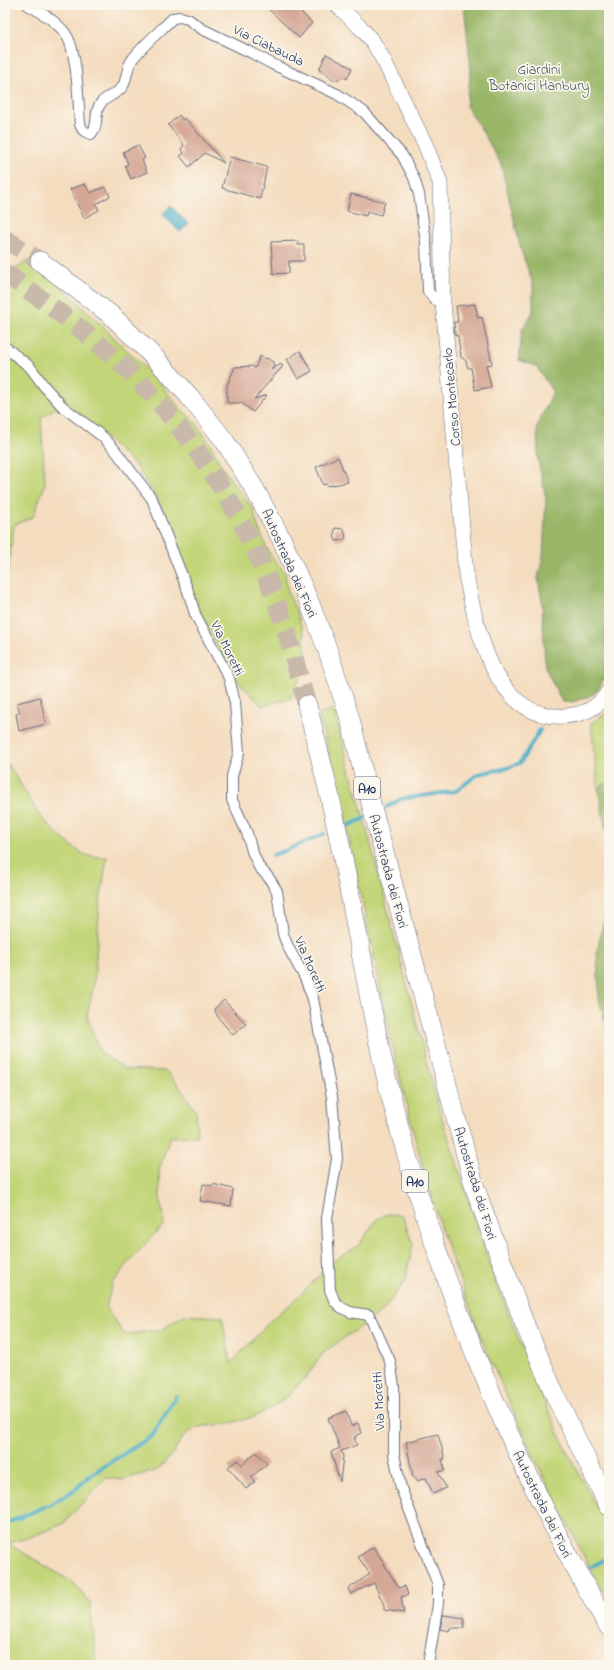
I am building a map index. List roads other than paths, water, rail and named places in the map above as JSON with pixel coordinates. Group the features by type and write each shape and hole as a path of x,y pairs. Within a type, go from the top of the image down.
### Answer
{"highway":[{"name":"Autostrada dei Fiori","path":"40,261 111,315 155,358 189,396 224,440 254,488 281,538 308,599 328,651 350,719 377,827 475,1188 529,1334 564,1414 609,1506"},
{"name":"Autostrada dei Fiori","path":"307,706 336,823 376,1027 390,1090 432,1236 494,1400 541,1502 570,1558 609,1627"}],"main road":[{"name":"Corso Montecarlo","path":"337,5 373,42 425,144 440,182 443,302 466,575 483,643 496,673 507,692 517,702 538,712 558,717 586,712 596,707 609,691"}],"street":[{"name":"Via Ciabauda","path":"28,5 38,10 66,33 73,49 80,124 82,130 86,133 91,134 96,130 97,110 101,102 115,95 124,86 126,71 132,60 173,18 180,16 188,19 202,29 272,64 337,94 357,106 394,144 402,155 414,178 419,194 426,242 428,291 435,300 443,302"},
{"name":"Via Moretti","path":"5,347 30,367 44,386 63,407 107,442 125,462 152,499 188,591 195,614 229,678 235,702 239,752 232,776 232,800 247,833 252,851 259,867 269,878 276,891 283,934 288,947 305,978 313,999 332,1097 337,1159 326,1218 330,1290 335,1302 342,1308 350,1312 369,1315 390,1361 394,1386 394,1454 401,1488 438,1585 438,1604 428,1665"}],"water":[{"path":"171,206 189,224 180,232 162,214"}],"waterway":[{"path":"387,807 401,799 456,791 478,774 507,768 520,763 540,730"},
{"path":"348,826 365,818"},
{"path":"273,855 324,834"},
{"path":"5,1524 51,1504 76,1489 90,1475 152,1436 176,1396"},
{"path":"589,1568 609,1557"}],"tunnel":[{"path":"5,239 40,261"},
{"path":"5,273 74,324 113,356 160,403 202,457 237,515 253,545 266,575 284,623 307,705"}],"park label":[{"name":"Giardini Botanici Hanbury","path":"539,78"}]}
